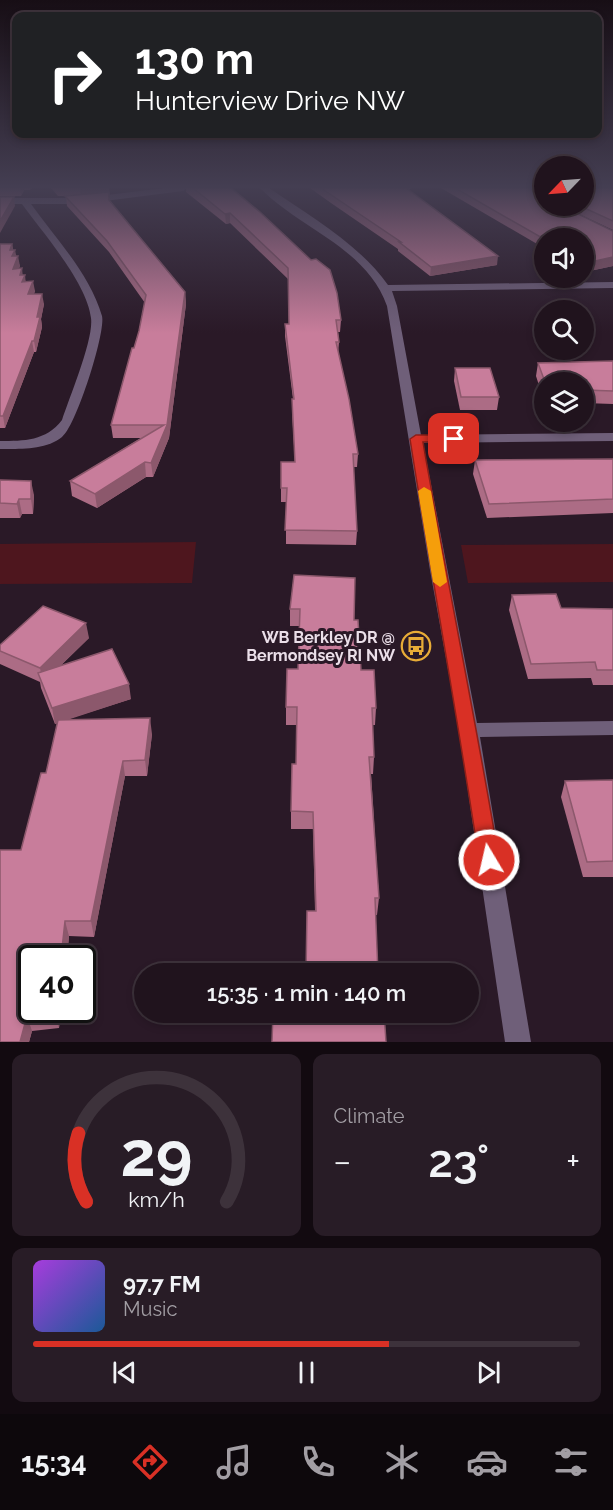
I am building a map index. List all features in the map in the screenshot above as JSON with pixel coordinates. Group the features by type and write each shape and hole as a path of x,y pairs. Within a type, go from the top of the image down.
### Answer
{"street":[{"path":"0,446 20,446 40,442 58,434 68,421 94,339 98,319 86,287 50,237"},
{"path":"329,237 348,251 386,288 392,306 438,570 469,730 518,1042"},
{"path":"386,288 613,285"},
{"path":"416,439 613,437"},
{"path":"469,730 613,729"}],"shaded area":[{"path":"196,542 192,583 0,584 0,544"},
{"path":"613,544 613,582 468,583 461,545"}],"building":[{"path":"103,237 139,237 185,292 167,425 151,463 145,462 95,494 70,481 164,425 111,425 132,348 134,348 139,331 146,295"},
{"path":"255,237 286,237 311,260 316,259 330,270 337,293 341,320 336,320 339,342 336,342 358,454 353,454 357,531 285,530 287,488 281,488 281,462 295,462 292,399 294,399 285,324 289,324 288,268"},
{"path":"393,237 472,237 498,256 431,267 399,242 401,242"},
{"path":"594,237 613,237 613,257 594,261"},
{"path":"0,244 12,244 10,250 15,250 12,256 18,256 13,269 22,268 20,275 25,275 22,282 33,281 28,294 42,294 37,317 40,317 34,341 32,341 3,416 0,416"},
{"path":"613,361 613,391 594,390 594,372 541,372 538,363"},
{"path":"455,368 490,368 499,397 461,397"},
{"path":"613,459 613,499 489,504 475,460"},
{"path":"0,480 31,481 31,499 19,499 17,504 0,503"},
{"path":"294,575 355,578 354,620 358,620 361,670 374,670 376,708 372,708 374,757 369,757 379,898 375,898 378,963 306,963 307,911 316,911 313,812 291,811 292,764 296,764 297,707 286,707 287,669 298,669 300,609 290,609"},
{"path":"556,594 561,608 613,609 613,670 597,670 595,662 531,664 512,595"},
{"path":"43,606 86,623 40,668 0,651 0,645"},
{"path":"112,649 129,684 52,708 38,673"},
{"path":"150,718 145,760 123,761 91,921 65,921 62,945 18,945 18,1023 25,1023 20,1042 0,1042 0,850 21,850 41,773 46,773 58,720"},
{"path":"613,780 613,861 587,862 565,781"},
{"path":"273,1023 385,1023 386,1042 272,1042"}],"slow traffic":[{"path":"424,491 440,582"}],"place":[{"name":"WB Berkley DR @ Bermondsey RI NW","path":"416,646"}],"route":[{"path":"454,439 416,439 438,570 469,730 489,860"}]}
